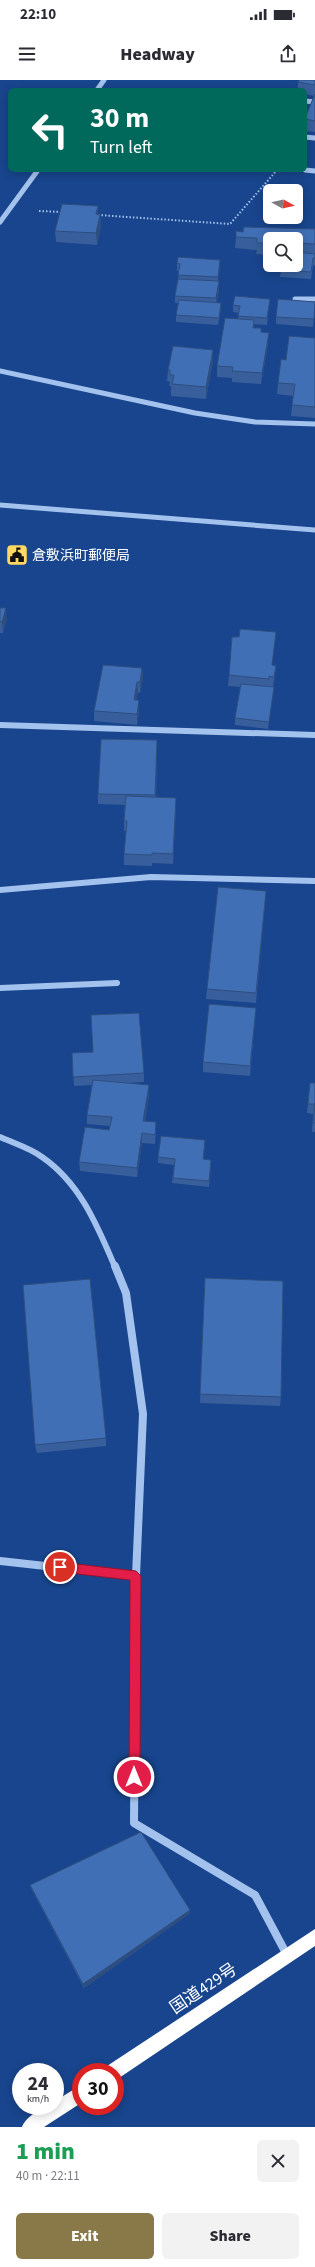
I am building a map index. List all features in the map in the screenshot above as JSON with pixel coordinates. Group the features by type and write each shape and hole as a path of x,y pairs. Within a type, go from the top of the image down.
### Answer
{"highway":[{"name":"国道429号","path":"124,2065 315,1937"},
{"path":"30,2127 72,2099"}],"street":[{"path":"0,222 37,172"},
{"path":"295,299 315,299"},
{"path":"0,371 195,413 255,422 315,424"},
{"path":"0,505 315,530"},
{"path":"0,725 315,735"},
{"path":"0,890 151,877 315,881"},
{"path":"0,988 117,982"},
{"path":"0,1137 41,1156 72,1183 99,1229 126,1293 144,1414 136,1576 134,1823 254,1895 287,1955"},
{"path":"0,1560 136,1576"}],"path":[{"path":"96,215 230,224 275,172"},
{"path":"10,209 65,212"}],"building":[{"path":"299,80 315,80 315,85 298,82"},
{"path":"315,94 315,121 307,119 307,113"},
{"path":"62,204 98,206 96,214 100,215 96,233 55,231"},
{"path":"244,227 315,229 315,244 303,243 303,232 263,232 263,243 257,243 257,238 236,237 236,231 243,232"},
{"path":"303,253 315,254 311,272 303,271"},
{"path":"178,257 220,260 218,277 178,275 180,264 177,263"},
{"path":"178,279 219,281 216,298 175,296"},
{"path":"235,296 270,299 267,318 238,316 240,306 233,305"},
{"path":"278,299 315,302 314,319 276,317"},
{"path":"179,300 221,303 219,318 176,315"},
{"path":"225,318 254,320 253,328 261,328 261,332 269,333 262,373 232,371 233,367 217,366"},
{"path":"289,336 315,338 315,407 292,405 295,384 278,383 281,359 286,360"},
{"path":"173,346 213,350 206,387 172,384 174,375 170,375 170,370 168,370"},
{"path":"0,608 6,608 2,622 0,622"},
{"path":"240,629 276,632 272,665 276,666 274,677 269,676 269,679 229,675 232,637 239,637"},
{"path":"103,665 142,668 140,682 137,682 134,700 139,700 137,714 94,711"},
{"path":"241,684 274,687 269,722 235,718"},
{"path":"101,739 157,740 155,795 98,794"},
{"path":"126,796 176,798 173,854 124,854 127,821 124,821"},
{"path":"218,887 266,891 256,993 207,989"},
{"path":"209,1004 256,1008 250,1066 203,1062"},
{"path":"139,1013 144,1073 73,1077 72,1053 93,1052 91,1015"},
{"path":"93,1080 149,1085 143,1121 156,1122 155,1135 142,1133 137,1168 79,1162 85,1127 109,1130 112,1117 87,1115"},
{"path":"310,1083 315,1083 315,1104 308,1104"},
{"path":"315,1104 315,1123 313,1123"},
{"path":"161,1136 205,1140 203,1159 211,1160 209,1181 173,1178 175,1159 158,1157"},
{"path":"205,1278 283,1281 281,1397 200,1394"},
{"path":"90,1279 106,1438 35,1445 23,1285"},
{"path":"141,1832 190,1910 83,1984 30,1885"}],"place":[{"name":"倉敷浜町郵便局","path":"17,555"}],"route":[{"path":"60,1567 136,1576 134,1777"}]}
